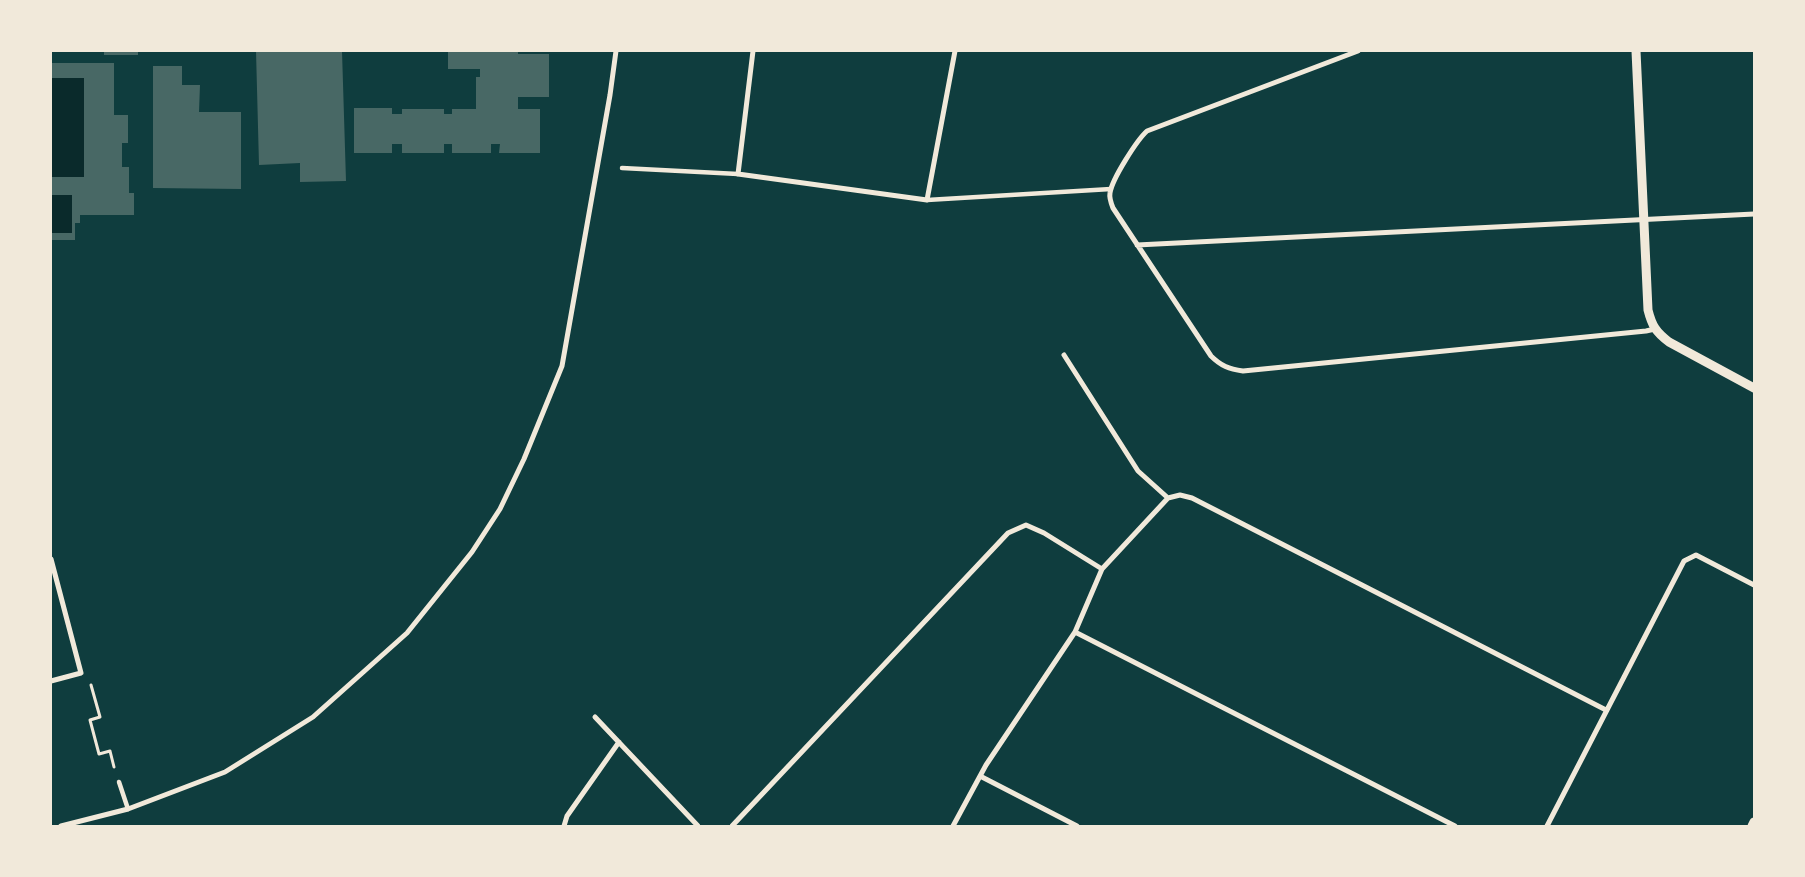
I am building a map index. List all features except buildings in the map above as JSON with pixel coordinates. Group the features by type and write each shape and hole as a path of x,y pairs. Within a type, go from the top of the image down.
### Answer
{"street":[{"path":"61,826 128,809 225,772 314,718 407,633 472,552 500,509 524,460 562,366 610,95 616,51"},
{"path":"738,174 753,51"},
{"path":"927,200 955,51"},
{"path":"1358,51 1147,132 1137,142 1111,189 1110,200 1113,208 1211,356 1231,370 1243,371 1655,329"},
{"path":"1636,51 1648,310 1651,323 1658,334 1669,342 1754,388"},
{"path":"622,168 738,174 927,200 1111,189"},
{"path":"1138,244 1754,214"},
{"path":"1064,355 1138,471 1168,498"},
{"path":"952,826 980,776 1075,632 1102,569 1168,498 1180,495 1192,498 1606,710"},
{"path":"732,826 1008,533 1026,525 1044,533 1102,569"},
{"path":"1546,826 1684,561 1696,555 1754,585"},
{"path":"51,559 81,673 51,681"},
{"path":"1075,632 1455,826"},
{"path":"595,717 698,826"},
{"path":"564,826 567,816 619,742"},
{"path":"980,776 1077,826"},
{"path":"119,782 128,809"},
{"path":"1752,826 1754,822"}],"path":[{"path":"81,673 91,685 100,717 90,720 100,754 110,751 119,782"}],"water":[{"path":"51,78 84,78 84,177 51,177"},
{"path":"51,195 72,195 72,233 51,233"}]}
